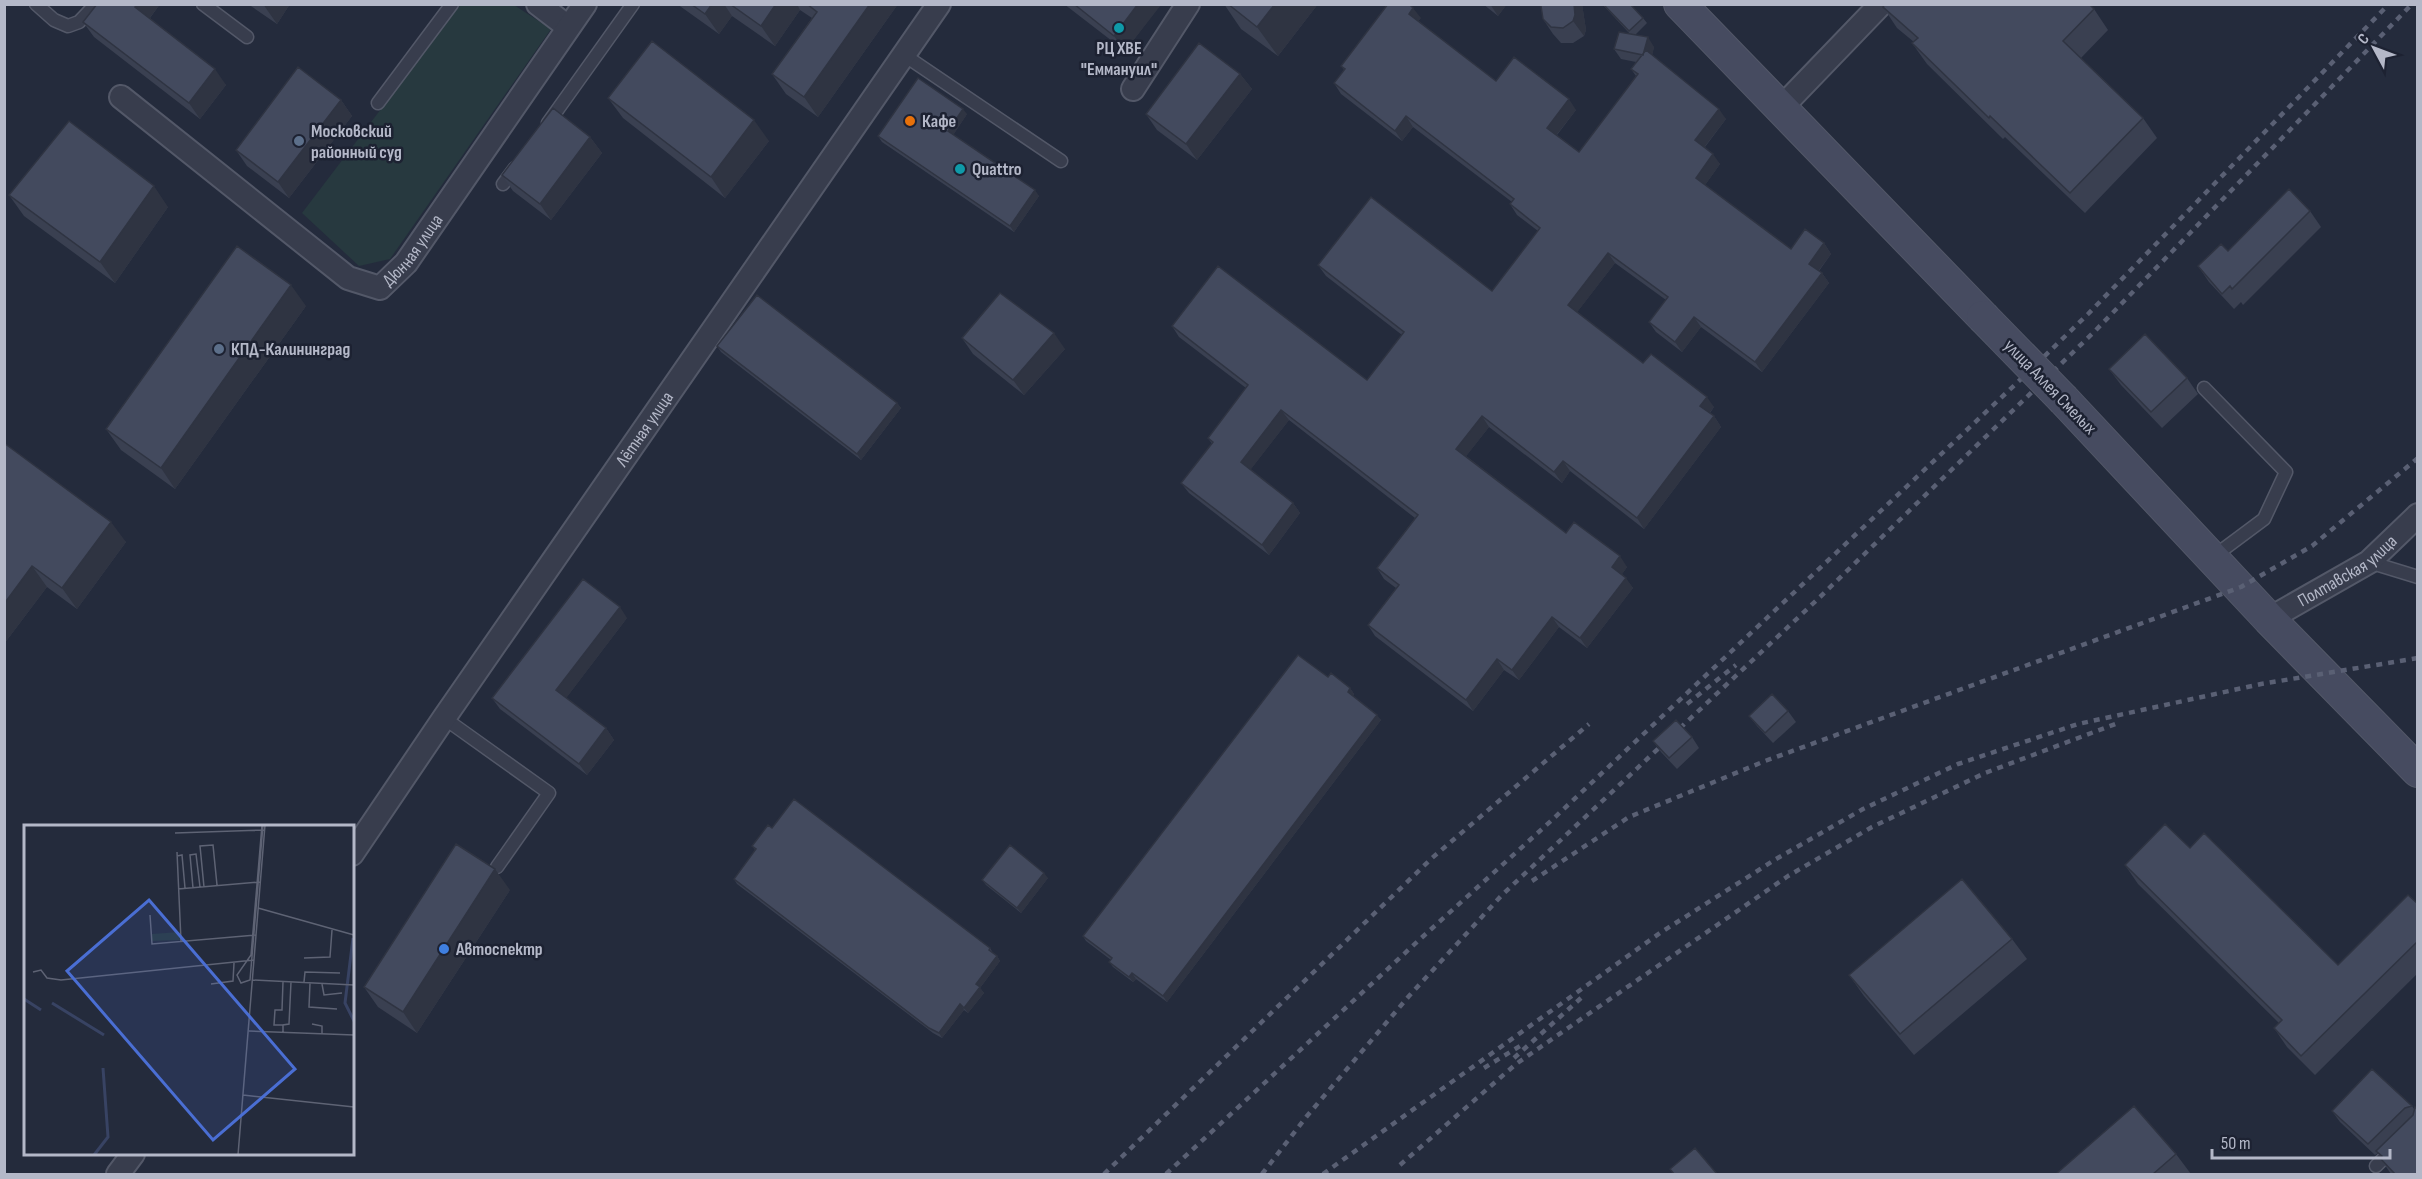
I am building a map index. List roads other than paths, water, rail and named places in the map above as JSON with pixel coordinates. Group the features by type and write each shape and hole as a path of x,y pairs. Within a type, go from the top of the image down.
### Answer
{"main road":[{"name":"улица Аллея Смелых","path":"1680,4 2064,400 2269,619 2418,771"}],"street":[{"path":"538,4 568,27"},
{"name":"Дюнная улица","path":"122,97 348,278 380,288 406,262 585,4"},
{"name":"Лётная улица","path":"354,851 939,4"},
{"path":"1133,90 1188,4"},
{"path":"1780,109 1881,4"},
{"name":"Полтавская улица","path":"2269,619 2369,562 2418,515"},
{"path":"118,1174 132,1155"}],"lane":[{"path":"36,4 54,20 68,26 79,22 96,4"},
{"path":"203,4 247,37"},
{"path":"378,104 452,4"},
{"path":"537,137 633,4"},
{"path":"904,55 1061,161"},
{"path":"503,184 524,156"},
{"path":"2204,388 2286,472 2264,519 2212,558"},
{"path":"2369,562 2418,577"},
{"path":"444,718 549,793 497,867"},
{"path":"2376,1166 2401,1141"}],"railway":[{"path":"1166,1174 1552,820 2021,379 2088,314 2389,4"},
{"path":"1262,1174 1307,1116 1409,996 1502,895 1820,597 2095,331 2412,4"},
{"path":"1532,881 1629,817 1765,761 2241,587 2312,546 2418,458"},
{"path":"1323,1174 1660,933 1776,859 1863,809 1958,764 2078,724 2261,684 2418,658"},
{"path":"1687,704 1736,665"},
{"path":"1400,1165 1516,1064 1788,876 1872,827 1985,773 2118,723"},
{"path":"1104,1174 1432,858 1589,724"},
{"path":"1514,1058 1581,998"},
{"path":"1484,1068 1520,1046"}],"place":[{"name":"РЦ ХВЕ \"Еммануил\"","path":"1119,28"},
{"name":"Кафе","path":"910,121"},
{"name":"Московский районный суд","path":"299,141"},
{"name":"Quattro","path":"960,169"},
{"name":"КПД-Калининград","path":"219,349"},
{"name":"Автоспектр","path":"444,949"}]}
